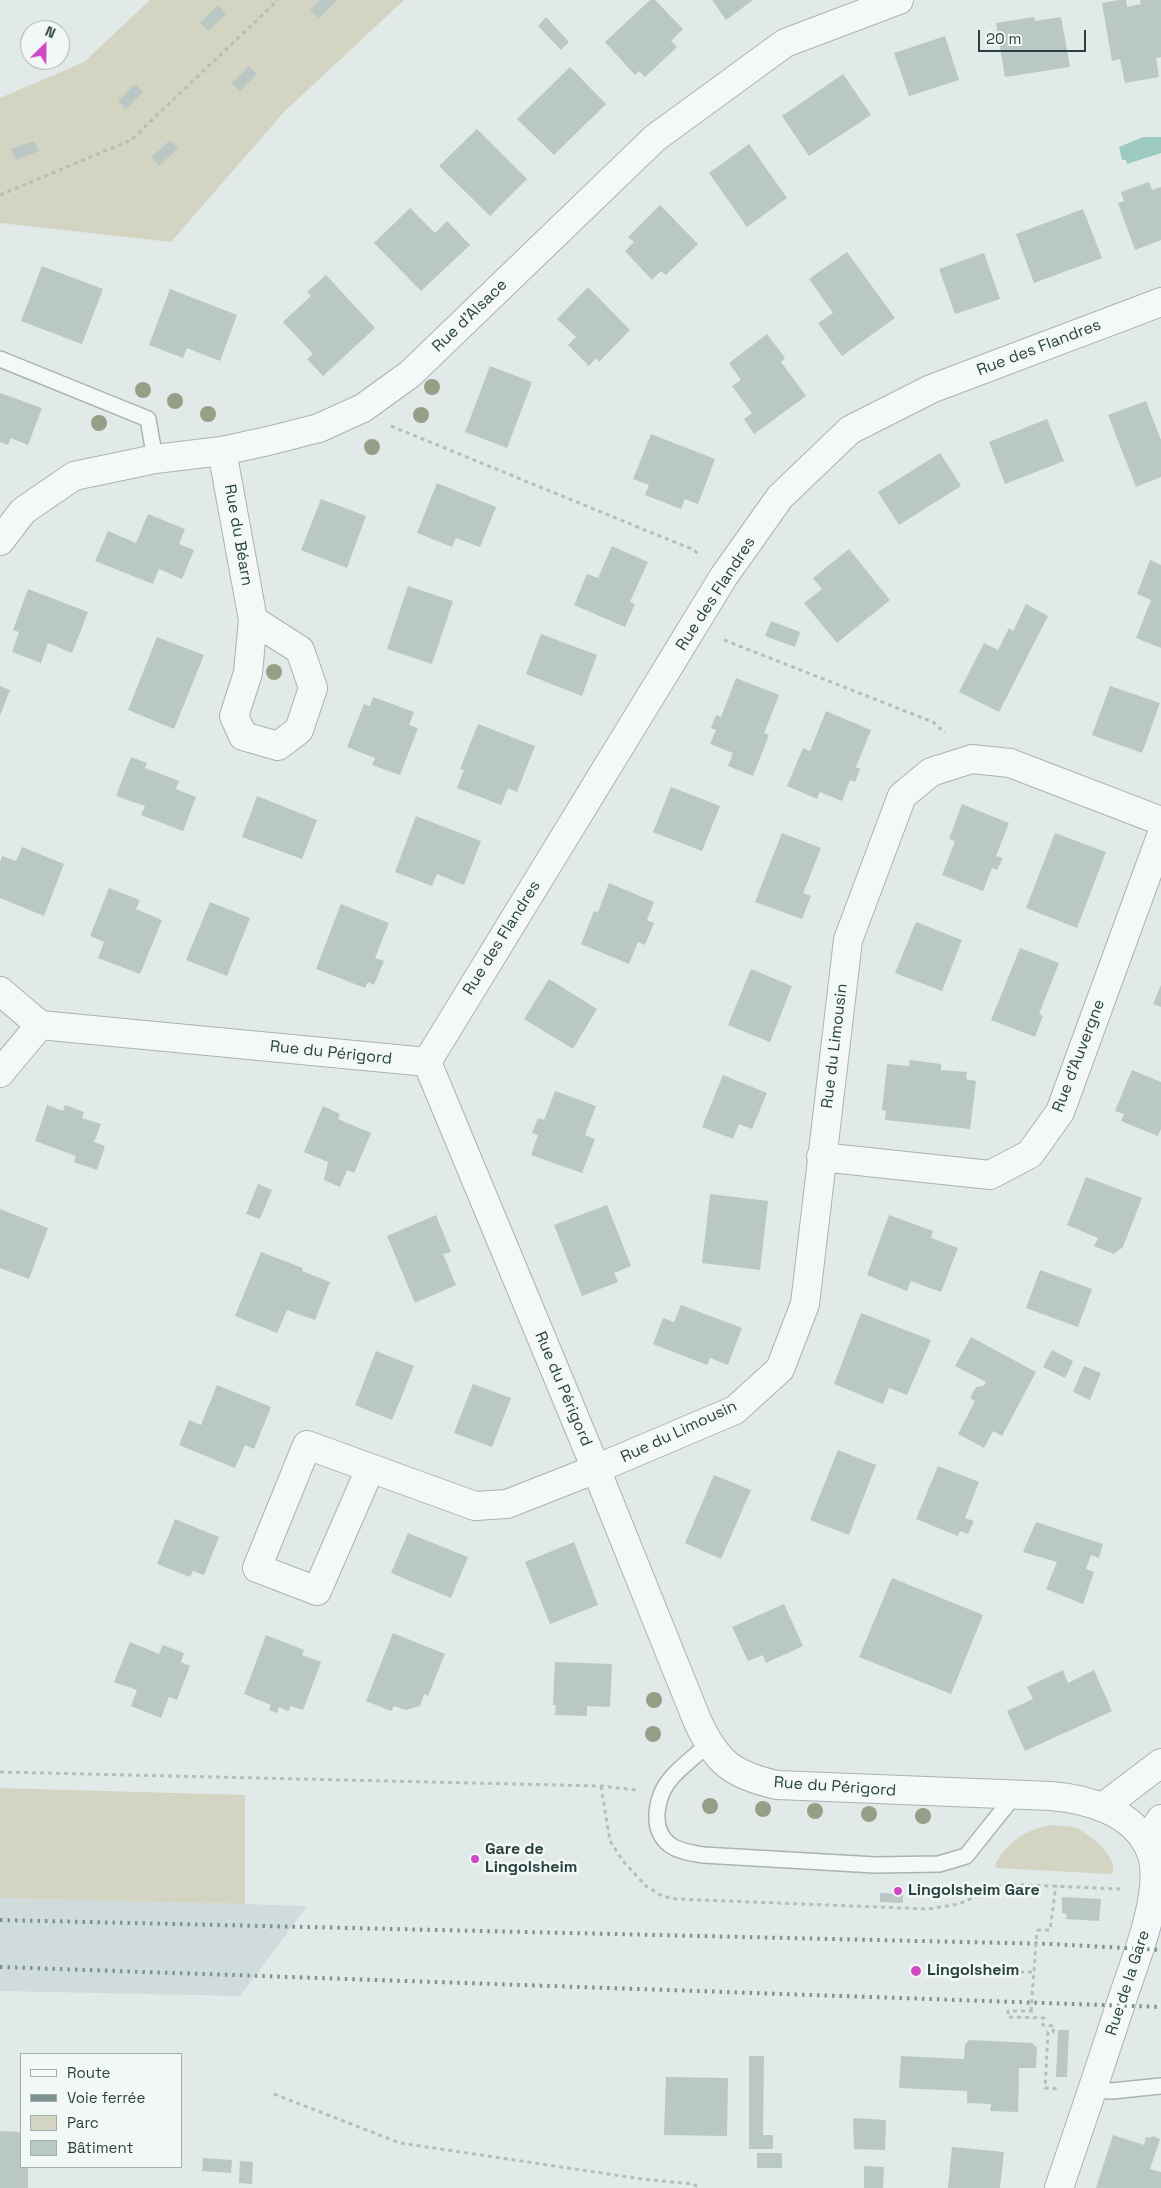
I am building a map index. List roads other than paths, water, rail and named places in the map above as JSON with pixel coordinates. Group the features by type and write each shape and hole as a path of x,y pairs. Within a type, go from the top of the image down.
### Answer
{"street":[{"name":"Rue d'Alsace","path":"0,541 23,511 74,476 156,459 222,451 319,428 363,408 410,374 656,138 785,43 900,0"},
{"name":"Rue des Flandres","path":"427,1062 724,576 780,497 850,430 931,389 1161,302"},
{"name":"Rue du Béarn","path":"222,451 253,620"},
{"name":"Rue du Limousin","path":"370,1469 317,1592 256,1568 307,1445 476,1506 507,1504 596,1469 735,1410 780,1369 805,1304 848,940 902,796 931,772 972,759 1010,763 1161,821"},
{"name":"Rue d'Auvergne","path":"821,1157 990,1175 1030,1154 1060,1112 1161,836"},
{"path":"0,991 40,1025 0,1073"},
{"name":"Rue du Périgord","path":"40,1025 427,1062 708,1744 720,1759 734,1770 754,1780 777,1786 1070,1798 1103,1807"},
{"path":"1161,1763 1103,1807 1119,1816 1146,1842 1161,1819"},
{"name":"Rue de la Gare","path":"1060,2188 1148,1921 1154,1876 1150,1850 1146,1842"}],"lane":[{"path":"0,359 148,419 156,459"},
{"path":"708,1744 673,1776 662,1792 657,1811 659,1833 670,1844 683,1852 703,1855 875,1865 939,1864 966,1856 1014,1796"},
{"path":"1093,2090 1112,2091 1161,2086"}],"railway":[{"path":"0,1920 1051,1944 1161,1950"},
{"path":"0,1967 1161,2007"}],"place":[{"name":"Gare de Lingolsheim","path":"475,1859"},
{"name":"Lingolsheim Gare","path":"898,1891"},
{"name":"Lingolsheim","path":"916,1971"}]}
